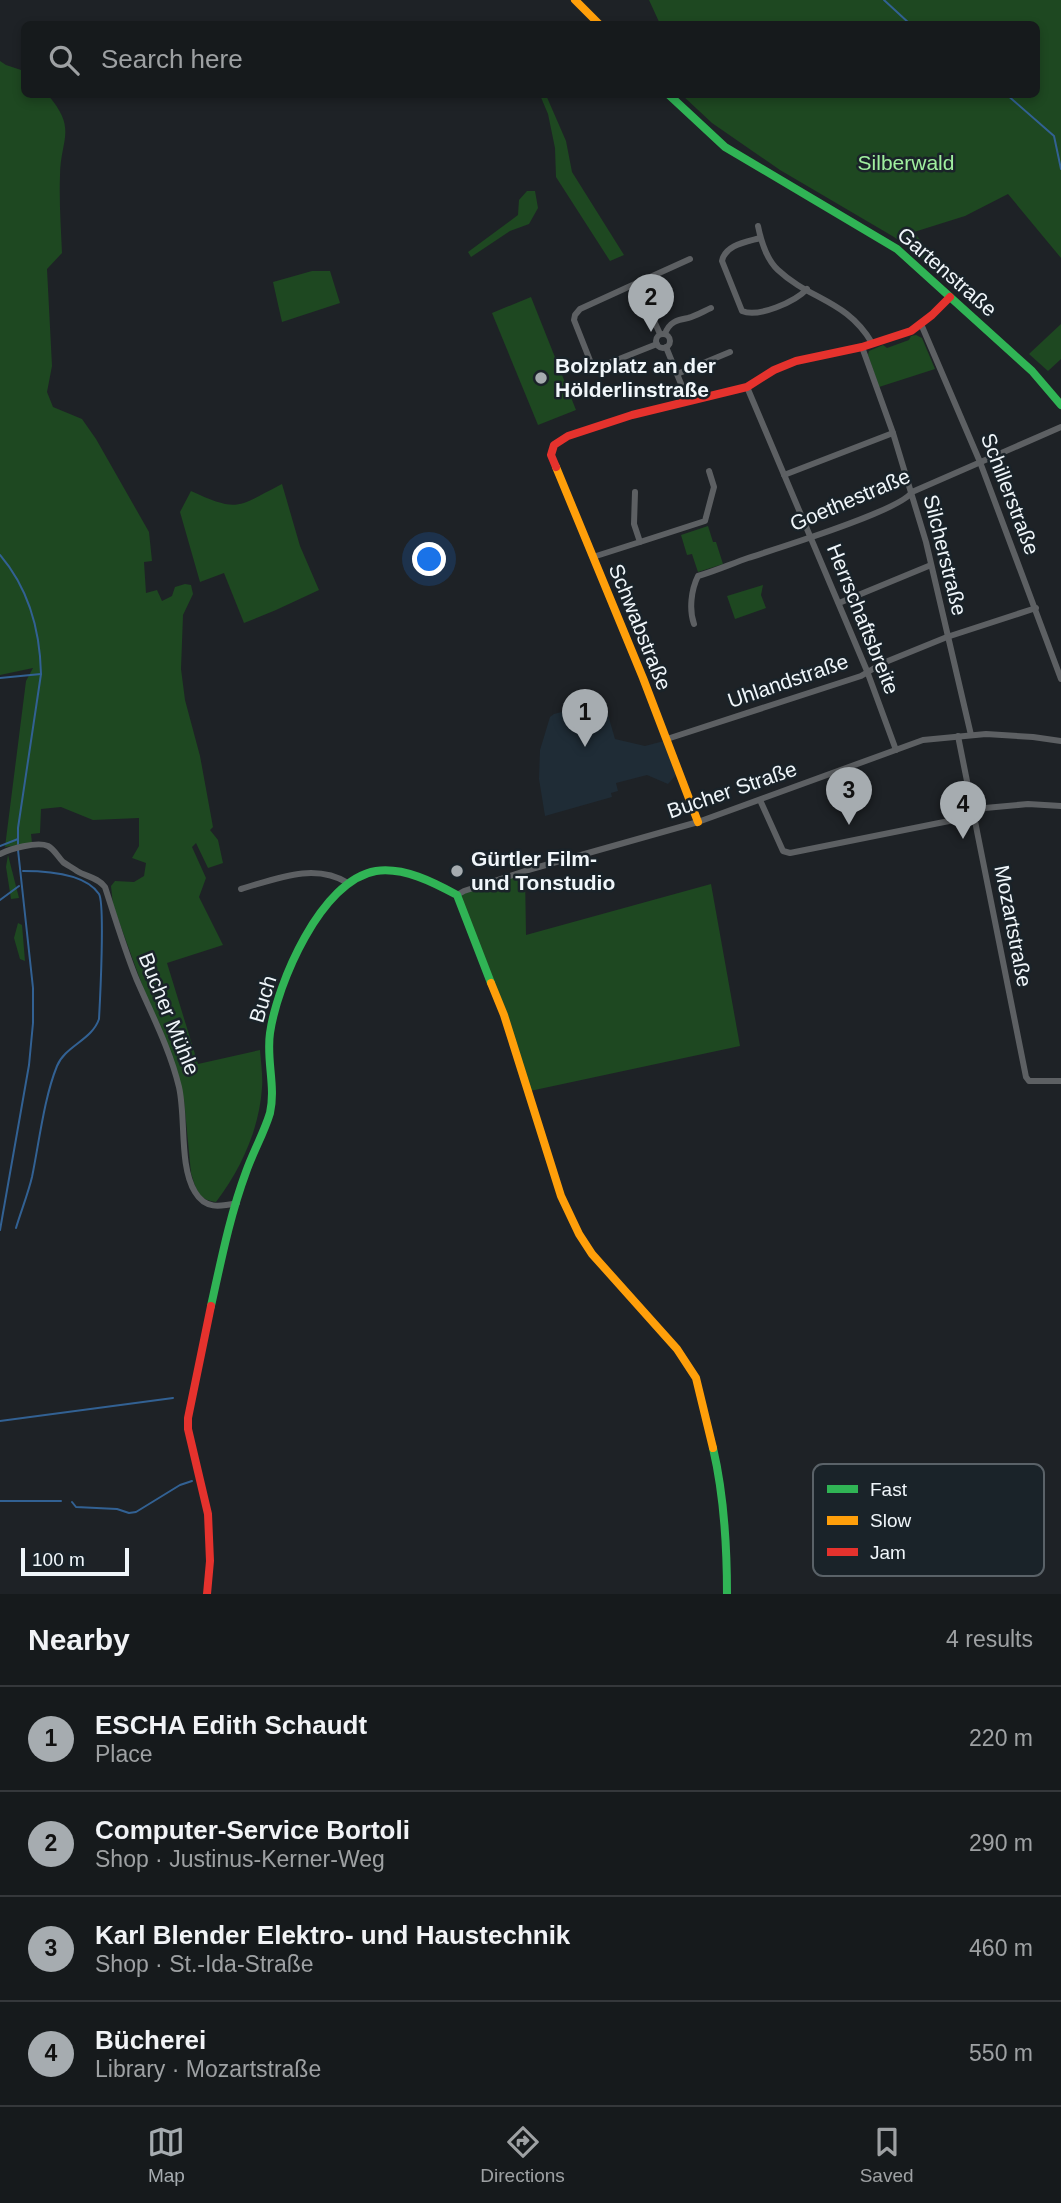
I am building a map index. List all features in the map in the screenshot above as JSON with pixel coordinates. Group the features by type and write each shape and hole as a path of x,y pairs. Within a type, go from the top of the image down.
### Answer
{"street":[{"path":"575,0 596,21"},
{"name":"Gartenstraße","path":"672,98 725,147 897,249 1032,371 1061,405"},
{"path":"758,226 769,259 778,270 834,304 861,325 872,342"},
{"path":"760,238 730,248 723,255 722,261 742,311 754,313 794,301 807,289"},
{"path":"657,344 604,365 591,363 574,320 575,315 580,309 690,259"},
{"path":"637,283 662,334 670,340 666,347"},
{"path":"666,347 688,401 747,387 774,370 796,361 862,347 911,331 950,297"},
{"path":"666,347 662,348 657,344 656,339 667,327 680,318 689,318 711,308"},
{"name":"Schillerstraße","path":"921,324 980,462 1061,679"},
{"name":"Silcherstraße","path":"862,347 912,492 971,735"},
{"path":"677,374 730,352"},
{"name":"Herrschaftsbreite","path":"747,387 867,671 896,750"},
{"name":"Schwabstraße","path":"688,401 632,415 568,436 554,446 551,455 698,822"},
{"name":"Goethestraße","path":"694,624 690,614 698,576 811,538 908,498 912,492 1060,427"},
{"path":"784,475 893,433"},
{"path":"593,557 705,521 714,487 709,471"},
{"path":"635,492 634,524 640,542"},
{"path":"839,603 931,565"},
{"name":"Uhlandstraße","path":"667,739 861,676 947,637 1036,608"},
{"name":"Bucher Straße","path":"457,895 528,870 698,822 923,740 971,735 1011,735 1061,741"},
{"name":"Mozartstraße","path":"958,736 1026,1077 1029,1081 1061,1081"},
{"path":"760,800 783,851 790,853 974,815 985,808 1015,805 1061,806"},
{"name":"Bucher Mühle","path":"0,854 24,847 50,847 64,863 99,880 105,887 126,953 173,1063 180,1090 190,1181 207,1205 237,1203"},
{"path":"241,889 300,873 321,873 348,883 366,874 395,872 425,879 457,895 504,1015 561,1196 571,1219 592,1254 677,1349 696,1378 718,1471 727,1594"},
{"name":"Buch","path":"237,1203 243,1179 265,1128 273,1100 270,1041 276,1008 305,935 348,883"},
{"path":"207,1594 210,1561 208,1514 188,1429 188,1418 200,1354 237,1203"}],"shaded area":[{"path":"604,701 615,739 645,746 664,741 676,775 668,784 647,775 616,783 618,791 611,793 612,797 545,816 539,779 540,750 550,717"}],"green space":[{"name":"Silberwald","path":"649,0 1061,0 1061,258 1008,194 965,216 914,232 952,282 894,237 780,170 712,123 685,98 1040,98 1040,21 659,21"},
{"path":"0,61 21,70 21,98 50,98 63,117 65,126 60,186 62,253 47,269 52,366 47,392 53,407 82,419 149,532 152,561 144,562 146,593 157,590 162,601 172,596 175,587 185,584 191,585 193,594 183,615 181,669 185,700 200,756 213,827 210,830 218,840 223,863 208,868 196,843 192,847 206,878 199,897 223,945 167,963 198,1064 260,1050 262,1079 253,1134 241,1163 216,1202 201,1196 194,1184 184,1100 113,905 111,886 115,881 134,882 144,876 146,863 132,858 139,846 139,818 93,820 61,807 41,809 40,833 31,834 32,843 5,847 26,681 33,668 0,675"},
{"path":"541,98 547,98 566,141 572,172 624,255 610,261 556,177 555,148 548,114"},
{"path":"527,191 535,191 538,208 529,224 510,231 471,257 468,252 518,215 519,200"},
{"path":"312,271 330,271 340,303 282,322 273,282"},
{"name":"Bolzplatz an der Hölderlinstraße","path":"531,297 576,410 538,425 492,313"},
{"path":"1061,324 1061,359 1048,371 1029,354"},
{"path":"916,335 922,338 935,369 879,387 869,351 883,345 887,348"},
{"path":"282,484 300,546 319,590 244,623 224,573 200,582 180,512 191,491 229,505 246,502"},
{"path":"708,526 723,564 698,572 692,554 687,555 681,535"},
{"path":"763,585 761,595 766,608 735,619 727,596"},
{"path":"8,855 19,898 11,899 6,867"},
{"path":"525,873 526,935 711,884 740,1046 530,1091 461,898 463,894"},
{"path":"18,923 22,925 25,961 20,959 14,938"}],"waterway":[{"path":"884,0 907,21"},
{"path":"1011,98 1054,136 1061,169"},
{"path":"0,555 18,582 31,611 41,674 18,828 18,844"},
{"path":"0,678 41,674"},
{"path":"0,846 18,839"},
{"path":"0,1230 29,1065 33,1023 33,988 18,850"},
{"path":"16,1228 32,1177 45,1106 57,1066 66,1053 91,1032 99,1019 102,954 101,902 93,887 75,877 23,871"},
{"path":"0,900 19,886"},
{"path":"0,1421 173,1398"},
{"path":"72,1502 76,1507 136,1512 180,1485 192,1481"},
{"path":"0,1501 61,1501"}],"traffic: fast":[{"path":"672,98 725,147 897,249 1032,371 1061,405"},
{"path":"211,1306 235,1205 270,1113 272,1093 269,1043 274,1012 305,937 337,893 356,879 376,871 387,870 418,877 457,895 491,983"},
{"path":"713,1448 724,1521 727,1594"}],"traffic: slow":[{"path":"575,0 596,21"},
{"path":"556,467 643,678 698,822"},
{"path":"491,983 504,1015 561,1196 579,1234 592,1254 677,1349 696,1378 713,1448"}],"traffic: jam":[{"path":"556,467 551,455 554,445 568,436 632,415 747,387 774,370 796,361 862,347 911,331 950,297"},
{"path":"207,1594 210,1561 208,1514 188,1429 188,1418 211,1306"}],"place":[{"name":"Computer-Service Bortoli","path":"651,332"},
{"name":"Bolzplatz an der Hölderlinstraße","path":"541,378"},
{"name":"ESCHA Edith Schaudt","path":"585,747"},
{"name":"Karl Blender Elektro- und Haustechnik","path":"849,825"},
{"name":"Bücherei","path":"963,839"},
{"name":"Gürtler Film- und Tonstudio","path":"457,871"}]}
